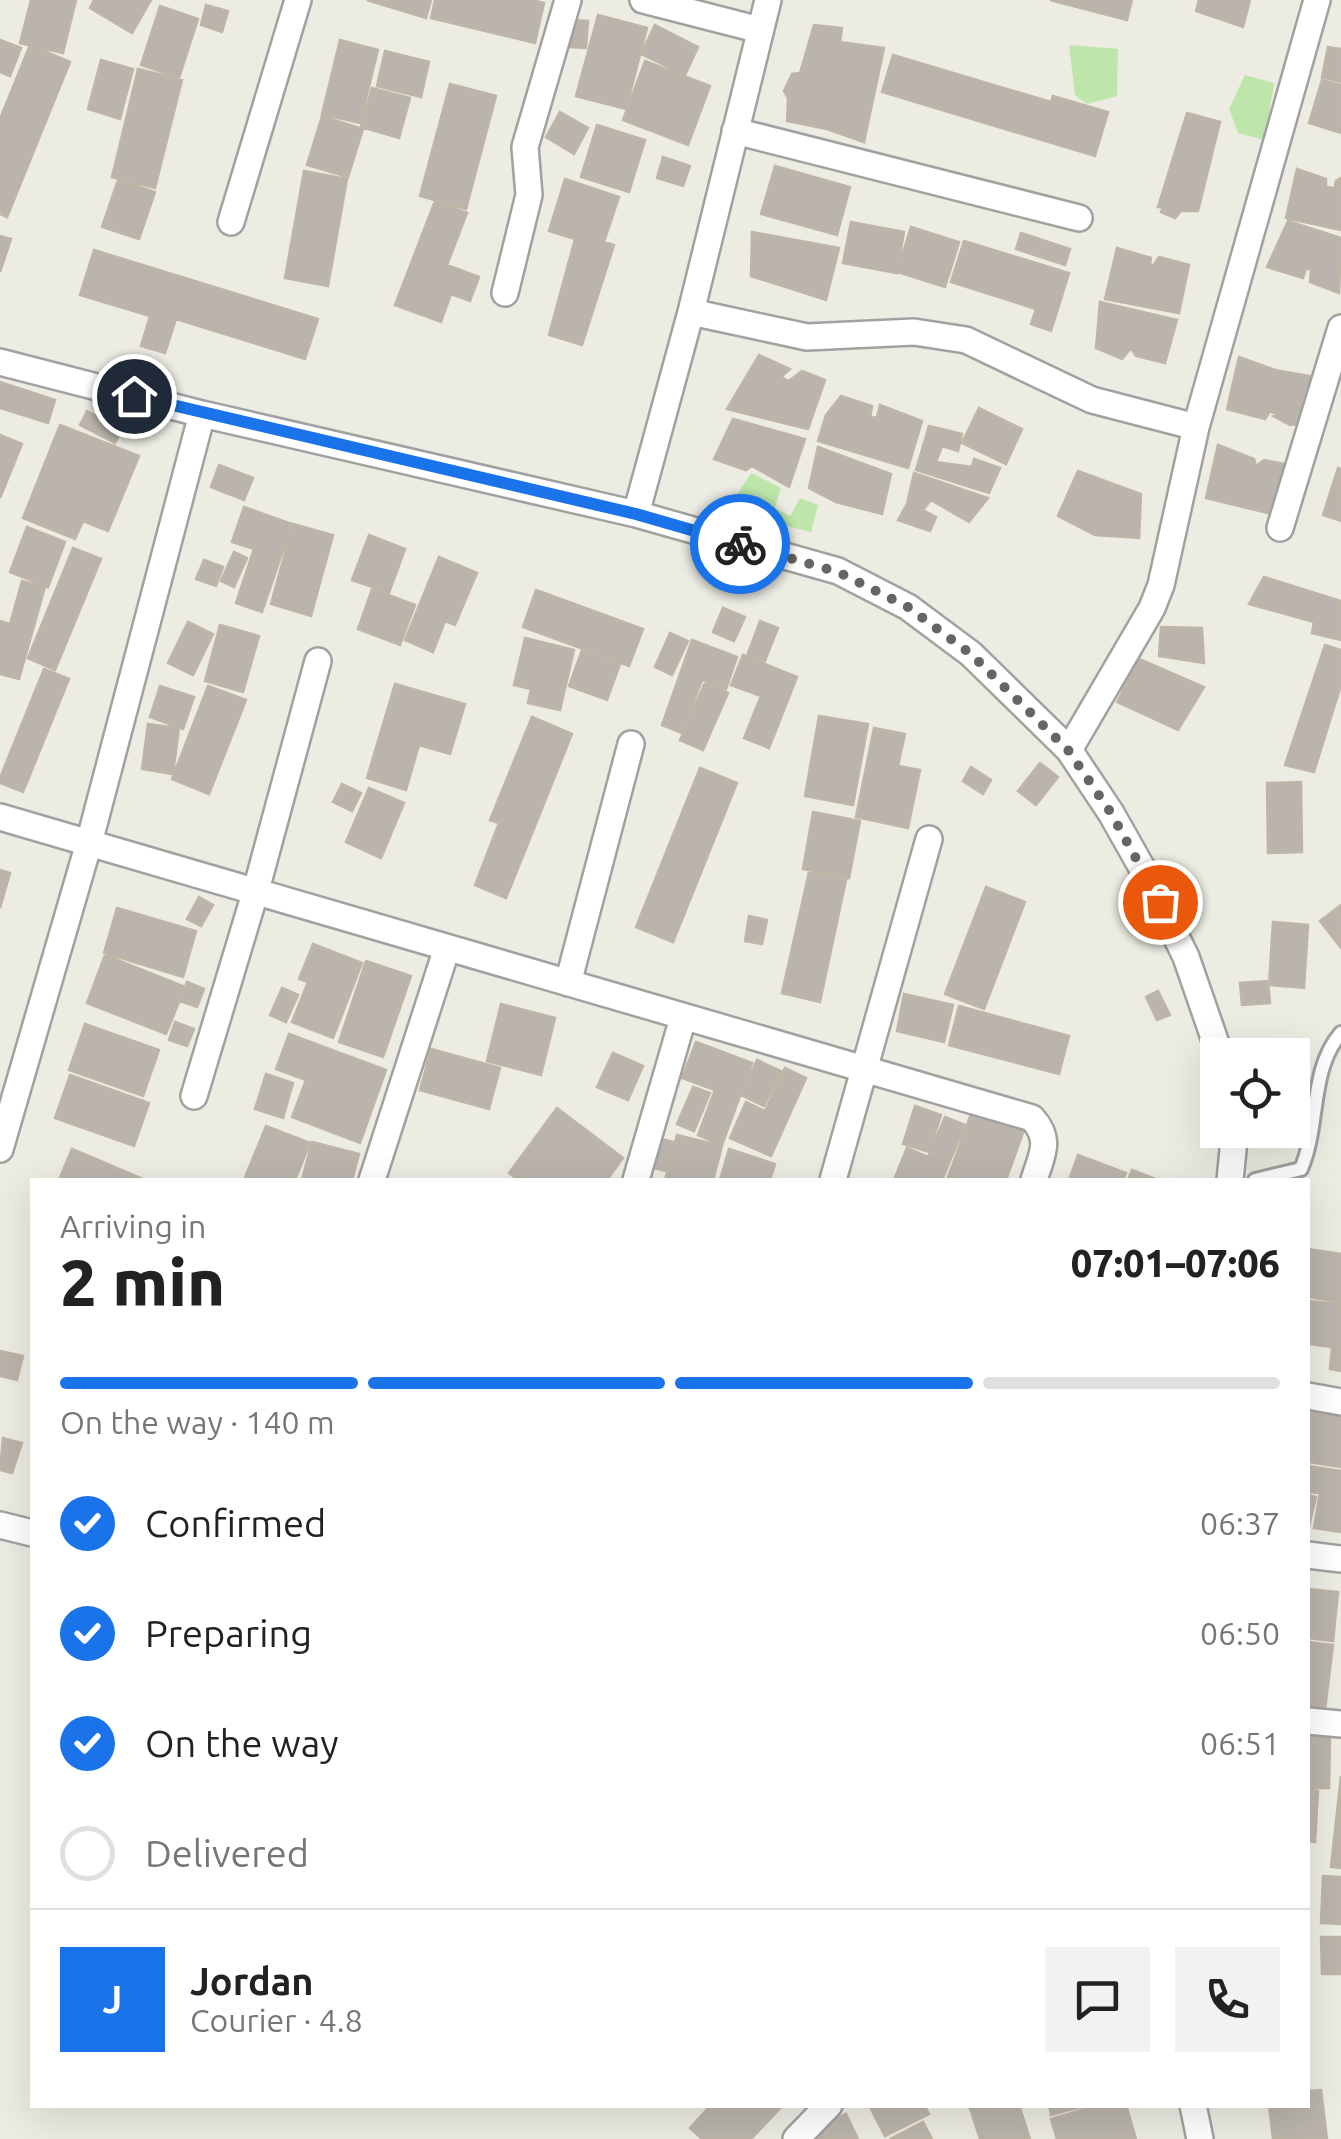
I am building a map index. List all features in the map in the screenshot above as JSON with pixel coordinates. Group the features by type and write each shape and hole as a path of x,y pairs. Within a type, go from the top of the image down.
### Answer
{"street":[{"path":"231,222 298,0"},
{"path":"505,293 529,195 525,147 568,0"},
{"path":"644,0 760,30"},
{"path":"636,514 691,312 768,0"},
{"path":"1068,750 1152,608 1161,584 1196,427 1317,0"},
{"path":"735,131 1079,218"},
{"path":"691,312 808,337 914,332 966,340 1092,400 1196,427"},
{"path":"1280,528 1341,328"},
{"path":"0,362 202,414 636,514 838,572 908,607 971,654 1068,750 1111,813 1146,875 1186,957 1214,1038"},
{"path":"0,1149 88,843 202,414"},
{"path":"194,1096 256,890 318,661"},
{"path":"568,983 631,744"},
{"path":"0,817 1032,1118 1042,1130 1044,1146 1035,1178"},
{"path":"834,1178 928,839"},
{"path":"373,1178 447,948"},
{"path":"637,1178 682,1018"},
{"path":"1230,1178 1233,1148"},
{"path":"1310,1396 1341,1402"},
{"path":"0,1525 30,1532"},
{"path":"1310,1555 1341,1559"},
{"path":"1310,1720 1341,1724"},
{"path":"796,2139 826,2108"},
{"path":"1194,2108 1200,2139"}],"lane":[{"path":"1263,1178 1301,1170 1308,1153 1323,1058 1341,1032"}],"green space":[{"path":"1069,45 1118,49 1117,96 1087,104 1075,95"},
{"path":"1245,75 1274,83 1265,140 1238,133 1229,109"},
{"path":"751,473 781,488 775,508 790,516 800,498 818,505 811,532 745,516 732,502"}],"building":[{"path":"31,0 76,0 63,53 20,43"},
{"path":"94,0 151,0 132,33 90,8"},
{"path":"367,0 431,0 426,18"},
{"path":"435,0 544,3 535,43 431,18"},
{"path":"1050,0 1132,0 1127,20"},
{"path":"1199,0 1250,0 1243,27 1196,11"},
{"path":"206,5 228,11 222,32 201,25"},
{"path":"160,6 198,19 179,78 141,65"},
{"path":"598,15 647,28 626,109 576,96"},
{"path":"571,20 588,21 586,48 569,47"},
{"path":"655,25 698,47 685,75 641,54"},
{"path":"814,25 842,28 840,42 884,48 864,142 787,121 788,98 784,91 792,74 800,73"},
{"path":"0,40 21,48 10,76 0,72"},
{"path":"340,40 378,50 360,123 322,114"},
{"path":"30,45 70,62 7,217 0,214 0,119"},
{"path":"1328,47 1341,49 1341,82 1322,77"},
{"path":"385,51 429,62 421,97 377,86"},
{"path":"893,55 1051,102 1053,96 1108,112 1095,156 882,92"},
{"path":"101,60 133,69 120,119 88,109"},
{"path":"645,61 710,86 688,145 623,120"},
{"path":"138,69 182,80 155,188 112,177"},
{"path":"1322,80 1341,85 1341,133 1309,123"},
{"path":"450,84 496,96 466,209 420,196"},
{"path":"372,88 410,98 399,138 361,127"},
{"path":"560,112 588,128 574,154 546,137"},
{"path":"1187,113 1220,122 1198,211 1181,211 1175,218 1158,207"},
{"path":"322,116 363,129 348,177 307,165"},
{"path":"597,125 645,140 629,192 581,177"},
{"path":"663,157 690,166 683,186 657,178"},
{"path":"775,166 850,187 837,235 761,214"},
{"path":"1297,169 1326,179 1326,186 1334,189 1341,178 1341,230 1286,218"},
{"path":"304,171 347,179 328,286 285,278"},
{"path":"565,179 619,197 604,242 614,245 582,345 549,335 575,239 549,231"},
{"path":"118,180 155,192 139,239 102,227"},
{"path":"435,201 467,213 447,265 479,277 470,301 451,294 441,322 395,305"},
{"path":"1288,221 1341,238 1339,293 1310,282 1311,270 1306,268 1303,278 1267,267"},
{"path":"851,222 904,232 897,273 843,263"},
{"path":"911,227 959,242 945,287 897,272"},
{"path":"752,232 839,248 826,300 751,276"},
{"path":"1021,233 1070,249 1065,265 1016,249"},
{"path":"0,236 11,239 0,272"},
{"path":"964,241 1069,273 1051,331 1031,324 1036,309 951,282"},
{"path":"1117,248 1151,258 1153,266 1159,257 1189,265 1179,313 1105,299"},
{"path":"94,250 318,319 305,359 176,319 165,353 141,346 150,316 80,295"},
{"path":"1100,302 1177,320 1165,363 1136,356 1131,348 1122,359 1096,348"},
{"path":"759,355 790,369 781,377 789,381 802,371 825,380 808,429 727,409"},
{"path":"1239,357 1275,370 1320,378 1307,423 1290,425 1270,411 1265,419 1227,409"},
{"path":"0,382 55,400 48,423 0,408"},
{"path":"841,396 872,406 870,418 877,417 880,405 922,421 908,468 818,441 826,415"},
{"path":"979,408 1022,429 1006,464 962,443"},
{"path":"87,411 122,430 115,443 80,425"},
{"path":"733,419 805,439 789,487 752,466 746,470 714,459"},
{"path":"60,425 139,456 108,531 83,521 75,539 23,518"},
{"path":"929,426 962,434 958,451 942,446 936,462 972,467 974,459 1000,468 989,493 916,470"},
{"path":"0,435 22,444 0,498"},
{"path":"1218,445 1254,459 1256,466 1264,460 1295,466 1280,516 1206,498"},
{"path":"818,447 891,474 882,514 836,502 809,488"},
{"path":"219,465 253,478 244,500 211,487"},
{"path":"1338,468 1341,469 1341,521 1323,515"},
{"path":"1078,471 1141,494 1139,538 1095,535 1058,516"},
{"path":"914,473 988,498 969,522 931,500 923,510 936,517 930,531 898,520 907,504"},
{"path":"244,507 292,524 262,612 236,603 254,549 232,542"},
{"path":"293,524 333,535 311,616 271,604"},
{"path":"27,527 65,542 48,587 10,572"},
{"path":"369,535 405,549 389,593 352,580"},
{"path":"73,548 101,559 55,670 28,658"},
{"path":"234,552 247,558 234,587 221,581"},
{"path":"439,557 477,573 455,625 445,621 433,652 405,640"},
{"path":"204,560 223,567 216,586 196,579"},
{"path":"1264,577 1341,601 1341,640 1312,633 1314,622 1249,604"},
{"path":"22,581 45,587 19,679 0,674 0,621 10,624"},
{"path":"372,589 415,605 400,645 358,629"},
{"path":"536,590 643,629 629,666 523,627"},
{"path":"723,608 745,617 734,641 713,632"},
{"path":"760,621 778,628 764,663 747,656"},
{"path":"188,622 213,634 193,675 168,663"},
{"path":"220,625 259,636 243,692 205,681"},
{"path":"1161,627 1202,628 1204,663 1159,656"},
{"path":"670,633 688,641 672,675 655,667"},
{"path":"525,638 574,650 560,710 528,703 531,689 514,685"},
{"path":"692,640 737,657 726,689 702,680 682,733 662,725"},
{"path":"1325,645 1341,650 1341,685 1314,772 1285,765"},
{"path":"582,650 620,664 607,700 569,686"},
{"path":"743,655 797,677 769,748 744,738 761,696 731,685"},
{"path":"1139,659 1204,687 1178,730 1117,702"},
{"path":"44,669 69,679 23,792 0,783 0,778"},
{"path":"705,683 728,693 703,750 680,740"},
{"path":"395,684 465,704 450,754 419,745 406,790 367,778"},
{"path":"160,686 194,697 183,729 150,717"},
{"path":"208,686 246,700 209,794 172,779"},
{"path":"819,716 868,724 853,805 805,796"},
{"path":"532,717 572,734 506,898 475,885 499,823 490,820"},
{"path":"148,724 179,728 173,774 142,769"},
{"path":"874,728 905,734 898,766 920,770 908,828 856,817"},
{"path":"1040,763 1058,777 1036,805 1018,791"},
{"path":"971,767 991,780 983,794 963,781"},
{"path":"700,768 737,783 673,942 636,927"},
{"path":"1301,782 1302,852 1268,853 1267,783"},
{"path":"342,784 361,793 352,811 333,802"},
{"path":"369,788 404,803 381,858 346,842"},
{"path":"813,812 860,821 849,878 803,869"},
{"path":"0,870 10,873 0,908"},
{"path":"809,872 846,880 820,1002 782,993"},
{"path":"986,887 1025,902 984,1009 945,994"},
{"path":"199,897 213,905 201,926 187,919"},
{"path":"1341,905 1341,948 1320,921"},
{"path":"117,908 196,931 183,977 104,953"},
{"path":"749,916 767,920 762,944 745,941"},
{"path":"1273,922 1308,925 1304,988 1269,985"},
{"path":"313,944 362,963 333,1038 292,1022 308,982 299,979"},
{"path":"105,955 185,987 166,1034 87,1003"},
{"path":"366,961 411,976 383,1057 339,1042"},
{"path":"1268,981 1270,1003 1242,1005 1240,983"},
{"path":"187,982 204,989 197,1007 180,1001"},
{"path":"282,988 298,995 286,1022 270,1015"},
{"path":"1158,991 1170,1015 1157,1020 1146,997"},
{"path":"904,994 953,1005 944,1042 897,1031"},
{"path":"501,1004 555,1018 541,1075 487,1061"},
{"path":"959,1006 1069,1036 1059,1074 949,1045"},
{"path":"175,1022 194,1029 187,1046 169,1040"},
{"path":"85,1024 159,1050 143,1096 69,1070"},
{"path":"289,1034 386,1070 360,1143 292,1117 306,1080 276,1069"},
{"path":"696,1042 752,1063 722,1145 698,1135 715,1090 682,1078"},
{"path":"431,1049 500,1068 489,1109 420,1090"},
{"path":"613,1053 643,1066 628,1100 597,1087"},
{"path":"757,1060 781,1071 764,1106 741,1095"},
{"path":"785,1068 806,1078 771,1156 730,1138 746,1102 765,1111"},
{"path":"266,1074 293,1083 283,1118 255,1109"},
{"path":"70,1075 149,1103 134,1146 55,1118"},
{"path":"693,1087 710,1093 694,1131 677,1124"},
{"path":"915,1106 941,1115 929,1152 903,1144"},
{"path":"557,1108 623,1158 608,1178 515,1178 509,1173"},
{"path":"972,1111 1024,1130 1007,1178 948,1178"},
{"path":"945,1117 965,1125 943,1178 895,1178 907,1148 928,1157"},
{"path":"266,1126 310,1143 296,1178 245,1178"},
{"path":"677,1135 722,1146 714,1178 666,1178"},
{"path":"662,1139 673,1142 666,1171 654,1168"},
{"path":"312,1142 359,1154 353,1178 303,1178"},
{"path":"72,1149 140,1178 60,1178"},
{"path":"729,1149 775,1164 771,1178 721,1178"},
{"path":"1078,1155 1126,1173 1124,1178 1070,1178"},
{"path":"1132,1170 1153,1178 1129,1178"},
{"path":"1310,1249 1341,1254 1341,1302 1310,1297"},
{"path":"1310,1301 1341,1304 1341,1371 1330,1369 1332,1347 1310,1344"},
{"path":"0,1351 23,1356 17,1380 0,1376"},
{"path":"1310,1413 1341,1415 1341,1467 1310,1462"},
{"path":"3,1438 22,1443 12,1473 0,1470"},
{"path":"1310,1466 1341,1471 1341,1532 1314,1528 1320,1493 1310,1492"},
{"path":"1310,1496 1316,1497 1310,1522"},
{"path":"1310,1589 1338,1592 1333,1641 1310,1638"},
{"path":"1310,1642 1333,1645 1325,1709 1310,1707"},
{"path":"1310,1736 1330,1737 1329,1788 1310,1788"},
{"path":"1341,1776 1341,1868 1331,1867"},
{"path":"1310,1790 1318,1791 1315,1842 1310,1841"},
{"path":"1323,1876 1341,1877 1341,1924 1321,1923"},
{"path":"1321,1937 1341,1937 1341,1974 1322,1974"},
{"path":"1321,2090 1327,2139 1273,2139 1269,2108 1310,2108 1310,2091"},
{"path":"708,2108 780,2108 751,2139 702,2139 690,2128"},
{"path":"871,2108 926,2108 929,2114 885,2136"},
{"path":"970,2108 1020,2108 1030,2139 980,2139"},
{"path":"1050,2108 1077,2108 1051,2115"},
{"path":"1088,2108 1127,2108 1136,2139 1057,2139 1051,2119"},
{"path":"846,2114 858,2139 802,2139 800,2135"},
{"path":"923,2122 932,2139 890,2139"}],"way so far":[{"path":"740,544 838,572 908,607 971,654 1068,750 1111,813 1160,902"}],"route":[{"path":"134,396 636,514 740,544"}]}
